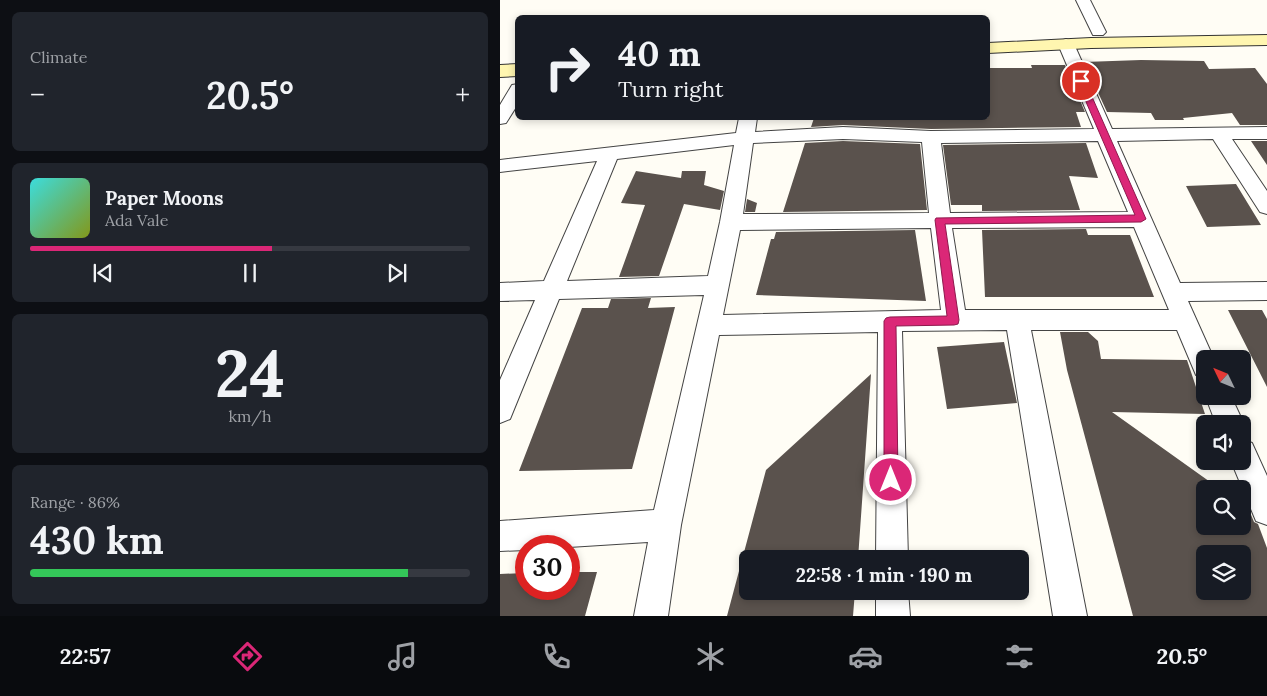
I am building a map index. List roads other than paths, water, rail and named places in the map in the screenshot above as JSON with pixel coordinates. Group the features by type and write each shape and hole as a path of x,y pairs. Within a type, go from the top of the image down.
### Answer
{"main road":[{"path":"990,36 1267,28"},
{"path":"990,48 1066,44 1267,40"},
{"path":"500,56 515,55"},
{"path":"500,71 515,70"}],"street":[{"path":"1083,0 1098,32"},
{"path":"1066,44 1197,350"},
{"path":"500,119 515,94"},
{"path":"651,616 666,526 731,222 746,128"},
{"path":"500,166 610,153 746,128 932,137 1267,133"},
{"path":"1218,134 1267,207"},
{"path":"932,137 940,220 954,320"},
{"path":"500,410 610,153"},
{"path":"731,222 1141,219"},
{"path":"500,292 718,284"},
{"path":"1173,292 1267,291"},
{"path":"708,325 954,320 1184,320"},
{"path":"1017,320 1070,616"},
{"path":"890,321 892,550"},
{"path":"1249,470 1267,510"},
{"path":"500,536 666,526"},
{"path":"892,600 893,616"}]}
